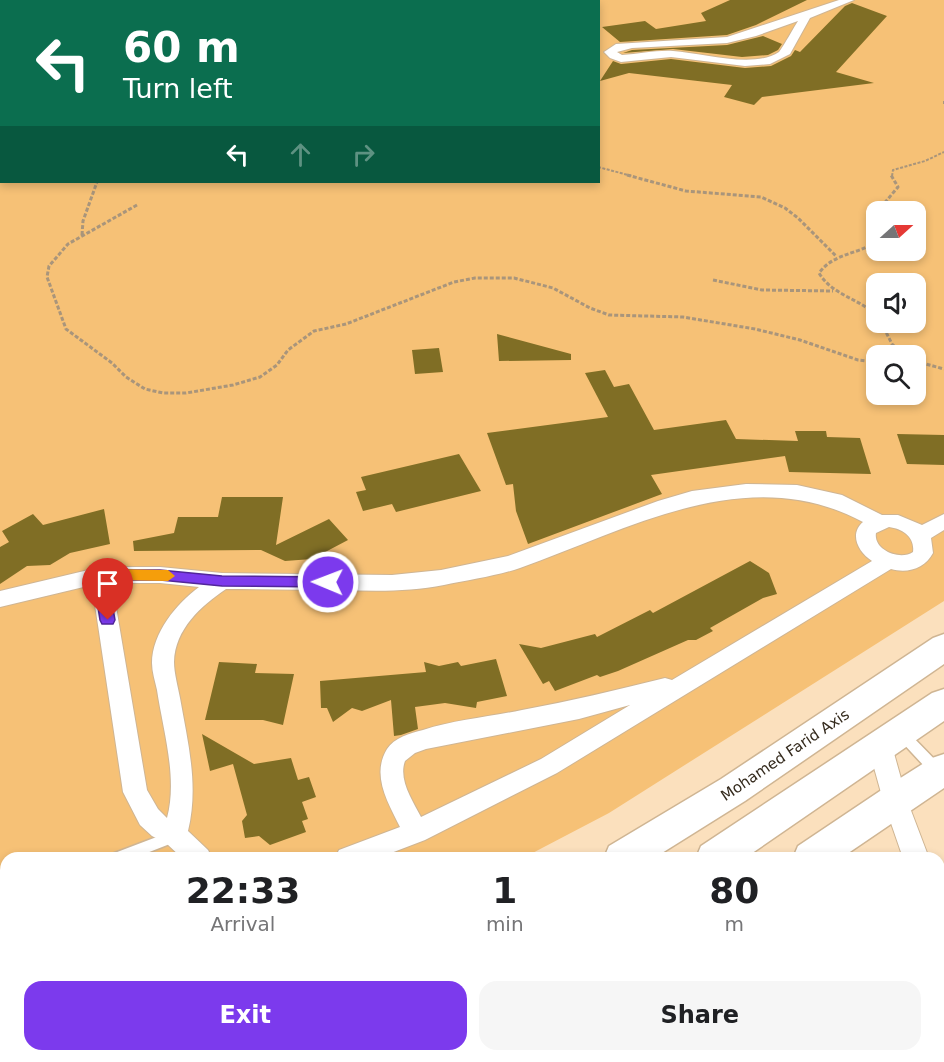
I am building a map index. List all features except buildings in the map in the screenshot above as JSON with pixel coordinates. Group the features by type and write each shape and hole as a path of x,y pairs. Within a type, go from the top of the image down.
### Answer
{"main road":[{"name":"Mohamed Farid Axis","path":"632,852 733,790 944,647"},
{"path":"723,852 944,702"},
{"path":"820,852 894,800 942,774"}],"street":[{"path":"803,17 805,19 790,40 786,52 770,61 745,63 671,54 621,59 610,52 616,48 632,45 727,40 752,34 849,0"},
{"path":"0,598 100,575 160,575 222,581 392,583 449,577 511,562 665,506 719,493 797,492 842,502 878,521 901,522 920,535 925,544 925,552 920,559 900,564 877,556 864,540 869,525 878,521"},
{"path":"920,535 944,521"},
{"path":"364,852 416,832 549,766 888,561"},
{"path":"100,575 135,792 149,818 161,828 175,835 192,852"},
{"path":"175,835 183,794 163,662 166,643 185,610 222,581"},
{"path":"416,832 390,775 396,755 412,742 579,709 688,680"},
{"path":"890,739 894,800 914,852"}],"lane":[{"path":"890,739 942,774"},
{"path":"132,852 175,835"}],"path":[{"path":"884,201 897,192 898,187 891,176 893,170 925,161 944,152"},
{"path":"600,168 686,191 761,197 798,218 836,256"},
{"path":"82,236 83,221 97,183"},
{"path":"137,205 64,246 51,262 47,274 50,290 63,314 66,329 112,363 126,377 145,389 163,393 186,393 233,385 260,377 277,365 288,350 314,331 346,324 454,282 475,278 514,278 535,282 553,288 590,308 609,315 683,317 744,327 800,340 866,361"},
{"path":"866,248 826,261 819,273 824,285 866,306"},
{"path":"714,280 762,290 837,291"},
{"path":"926,365 944,369"}],"shaded area":[{"path":"600,0 944,0 944,601 609,813 534,852 0,852 0,183 600,183"}],"slow traffic":[{"path":"113,575 168,576"}],"route":[{"path":"108,620 100,575 160,575 222,581 328,582"}]}
